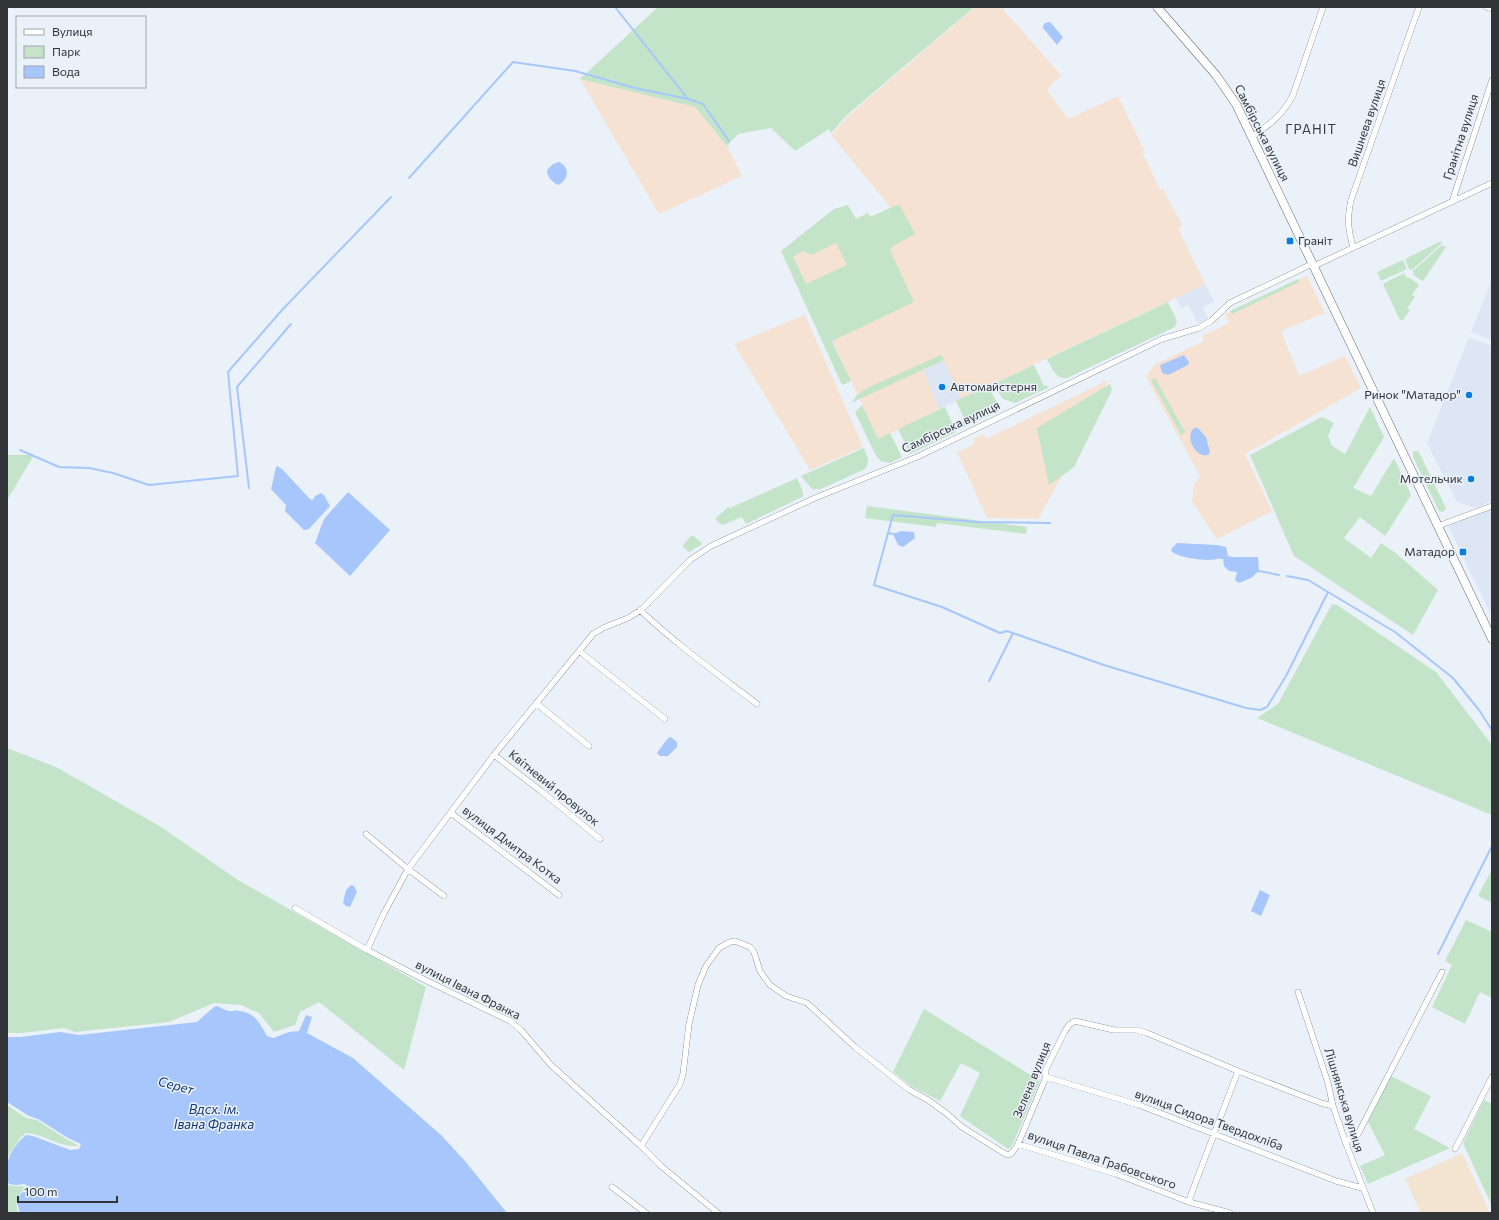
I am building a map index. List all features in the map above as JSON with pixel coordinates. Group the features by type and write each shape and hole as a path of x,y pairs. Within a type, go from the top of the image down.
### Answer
{"main road":[{"name":"Самбірська вулиця","path":"1157,7 1226,89 1236,104 1492,639"}],"street":[{"path":"1252,137 1282,114 1288,105 1293,95 1323,7"},
{"name":"Вишнева вулиця","path":"1353,248 1348,232 1351,200 1419,7"},
{"path":"1486,7 1492,9"},
{"name":"Гранітна вулиця","path":"1452,202 1492,80"},
{"name":"Гранітна вулиця","path":"1313,265 1353,248 1492,183"},
{"name":"Самбірська вулиця","path":"367,950 384,913 408,869 494,755 593,634 603,628 628,618 640,610 651,601 690,560 711,546 815,498 917,457 1162,339 1199,328 1211,321 1230,303 1313,265"},
{"path":"1438,526 1492,506"},
{"path":"640,610 686,650 757,704"},
{"path":"579,651 665,719"},
{"path":"536,703 589,746"},
{"name":"Квітневий провулок","path":"494,755 600,839"},
{"name":"вулиця Дмитра Котка","path":"451,813 559,895"},
{"path":"366,834 408,869 444,896"},
{"name":"вулиця Івана Франка","path":"295,908 367,950 431,984 510,1021 521,1030 550,1065 642,1146 661,1166 718,1213"},
{"name":"вулиця Павла Грабовського","path":"642,1146 680,1084 683,1074 689,1024 694,999 706,966 719,948 735,941 750,947 754,952 762,975 770,985 786,996 807,1003 855,1047 908,1089 928,1100 962,1127 1002,1152 1008,1155 1012,1153 1018,1144 1116,1174 1189,1202 1230,1213"},
{"path":"1345,1141 1354,1138 1358,1134 1442,972"},
{"name":"Лішнянська вулиця","path":"1298,992 1328,1083 1333,1106 1362,1188 1373,1213"},
{"name":"Зелена вулиця","path":"1018,1144 1046,1077 1045,1071 1065,1031 1069,1025 1075,1022 1114,1030 1137,1030 1147,1033 1238,1071 1321,1103 1333,1106"},
{"path":"1189,1202 1238,1071"},
{"name":"вулиця Сидора Твердохліба","path":"1046,1077 1139,1105 1336,1181 1362,1188"},
{"path":"1455,1149 1492,1077"},
{"path":"612,1187 646,1213"}],"shaded area":[{"path":"975,7 1001,7 1061,75 1047,90 1068,119 1118,96 1144,150 1142,152 1160,190 1163,189 1182,225 1178,228 1205,284 961,399 944,361 923,370 940,409 878,439 790,249 868,213 870,217 891,208 831,135 849,115"},
{"path":"580,79 695,107 727,146 742,176 659,214"},
{"path":"1307,276 1325,313 1281,331 1299,376 1345,356 1361,388 1245,454 1272,511 1219,538 1216,538 1192,501 1194,485 1200,476 1146,377 1154,365 1204,341 1202,336 1229,323 1225,314"},
{"path":"1492,279 1492,340 1471,332"},
{"path":"1205,284 1214,302 1203,307 1208,319 1198,324 1188,305 1181,309 1176,298"},
{"path":"805,315 863,447 810,470 734,344"},
{"name":"Ринок \"Матадор\"","path":"1469,337 1492,346 1492,501 1476,508 1457,502 1427,443"},
{"path":"944,360 961,399 940,409 923,370"},
{"path":"1108,380 1079,445 1038,519 987,518 957,452 975,444 973,439 983,434 986,439"},
{"path":"1492,508 1492,610 1489,611 1448,526"},
{"path":"1462,1153 1490,1213 1421,1213 1405,1179"}],"green space":[{"path":"658,7 974,7 848,114 831,133 829,129 795,151 771,128 738,134 727,146 695,107 580,79"},
{"path":"899,204 915,234 893,246 890,250 914,302 832,341 851,381 842,385 781,251 834,209 848,205 856,219 868,213 870,217","holes":["836,243 847,265 806,284 793,256 804,251 811,255"]},
{"path":"1441,241 1442,243 1412,270 1409,269 1405,259"},
{"path":"1442,245 1446,247 1423,281 1413,275 1413,271"},
{"path":"1403,260 1407,269 1381,281 1377,272"},
{"path":"1404,273 1406,277 1410,278 1419,285 1412,295 1415,297 1407,308 1410,310 1403,320 1400,320 1383,284"},
{"path":"1298,279 1299,282 1232,314 1230,311"},
{"path":"1168,302 1177,321 1175,327 1067,378 1060,377 1052,369 1047,359"},
{"path":"941,355 944,360 851,403 857,395 867,388"},
{"path":"1034,365 1044,386 1047,385 1048,388 1015,403 1003,399 993,384"},
{"path":"1155,378 1185,432 1181,435 1151,380"},
{"path":"1110,384 1112,390 1074,467 1049,485 1037,428"},
{"path":"988,386 999,406 999,411 962,428 959,423 965,420 956,401"},
{"path":"862,405 878,439 890,433 902,457 890,463 881,461 876,456 855,412"},
{"path":"945,407 956,432 910,454 898,429"},
{"path":"1370,407 1384,437 1353,488 1371,496 1394,458 1411,495 1385,536 1360,517 1344,538 1371,558 1381,543 1397,554 1438,590 1413,635 1294,556 1250,455 1322,417 1334,423 1328,435 1331,445 1345,454"},
{"path":"864,448 868,461 865,469 821,489 812,489 801,476"},
{"path":"1418,451 1420,454 1446,508 1443,512 1439,511 1413,457 1413,452"},
{"path":"7,455 34,455 7,500"},
{"path":"797,478 803,492 802,497 746,524 742,517 722,525 715,519 728,507 730,508"},
{"path":"867,506 1027,527 1026,534 937,523 936,527 865,518"},
{"path":"692,535 702,543 689,552 683,547 683,545"},
{"path":"1332,604 1337,605 1436,672 1492,745 1492,815 1257,718 1278,704"},
{"path":"7,748 56,767 161,827 238,880 426,987 404,1070 319,1002 300,1012 295,1025 274,1032 259,1013 241,1005 214,1003 169,1022 75,1032 64,1028 22,1033 7,1033"},
{"path":"1492,869 1492,903 1478,896"},
{"path":"1466,920 1492,932 1492,998 1480,992 1465,1024 1432,1007 1452,965 1445,961"},
{"path":"924,1009 1040,1081 1010,1148 1008,1149 960,1116 980,1073 961,1063 940,1101 911,1086 893,1072"},
{"path":"1391,1076 1431,1096 1414,1129 1450,1148 1368,1184 1360,1166 1385,1155 1368,1122"},
{"path":"1484,1100 1492,1104 1492,1206 1463,1143"},
{"path":"7,1105 26,1118 37,1120 78,1145 64,1145 26,1133 20,1138 7,1158"},
{"path":"7,1183 8,1185 30,1188 21,1192 17,1205 18,1213 7,1213"}],"water":[{"path":"1050,22 1063,37 1057,45 1043,28 1045,23"},
{"path":"559,162 565,167 567,174 562,183 558,185 549,177 547,170 553,164"},
{"path":"1184,355 1189,362 1188,365 1168,375 1162,373 1160,365"},
{"path":"1194,428 1198,428 1206,437 1210,452 1208,455 1199,453 1193,446 1190,436"},
{"path":"277,466 282,469 310,499 313,500 315,496 321,493 324,495 330,506 309,529 304,530 285,511 286,505 271,489"},
{"path":"348,492 390,530 350,576 315,543 324,519"},
{"path":"901,531 914,532 915,538 903,547 898,545 893,534"},
{"path":"1177,543 1217,545 1226,547 1228,556 1258,557 1259,571 1251,578 1239,583 1235,580 1237,572 1229,571 1224,566 1223,559 1208,560 1188,558 1178,555 1171,551"},
{"path":"671,737 677,742 677,747 668,756 660,756 657,753 668,738"},
{"path":"351,885 354,886 357,892 350,907 343,903 346,890"},
{"path":"1260,890 1270,895 1261,916 1251,911"},
{"name":"Вдсх. ім. Івана Франка","path":"217,1006 224,1010 244,1012 253,1016 267,1036 273,1038 289,1032 299,1031 306,1015 312,1017 307,1033 353,1058 441,1135 465,1161 507,1213 20,1213 17,1202 21,1193 32,1188 24,1184 9,1184 6,1171 7,1164 16,1145 26,1135 33,1136 70,1150 79,1149 81,1144 68,1138 38,1119 29,1116 7,1102 7,1037 21,1037 60,1032 79,1035 197,1022"}],"waterway":[{"path":"615,7 688,99 703,104 729,141"},
{"path":"409,178 513,62 575,71 635,88 688,99"},
{"path":"20,450 59,467 89,468 113,473 149,485 238,476 228,372 282,310 391,197"},
{"path":"249,488 237,387 291,324"},
{"path":"888,533 893,515 977,522 1050,523"},
{"path":"893,534 888,533 874,585 942,607 1000,633 1007,631 1104,665 1246,708 1260,710 1267,707 1286,676 1328,592 1395,632 1453,678 1479,710 1492,730"},
{"path":"1259,571 1279,575"},
{"path":"1287,576 1308,580 1328,592"},
{"path":"989,681 1013,633"},
{"path":"1438,954 1492,846"}],"place":[{"name":"Граніт","path":"1290,241"},
{"name":"Автомайстерня","path":"942,387"},
{"name":"Ринок \"Матадор\"","path":"1469,395"},
{"name":"Мотельчик","path":"1471,479"},
{"name":"Матадор","path":"1463,552"}],"district":[{"name":"ГРАНІТ","path":"1311,129"}],"water label":[{"name":"Серет","path":"176,1085"}]}
